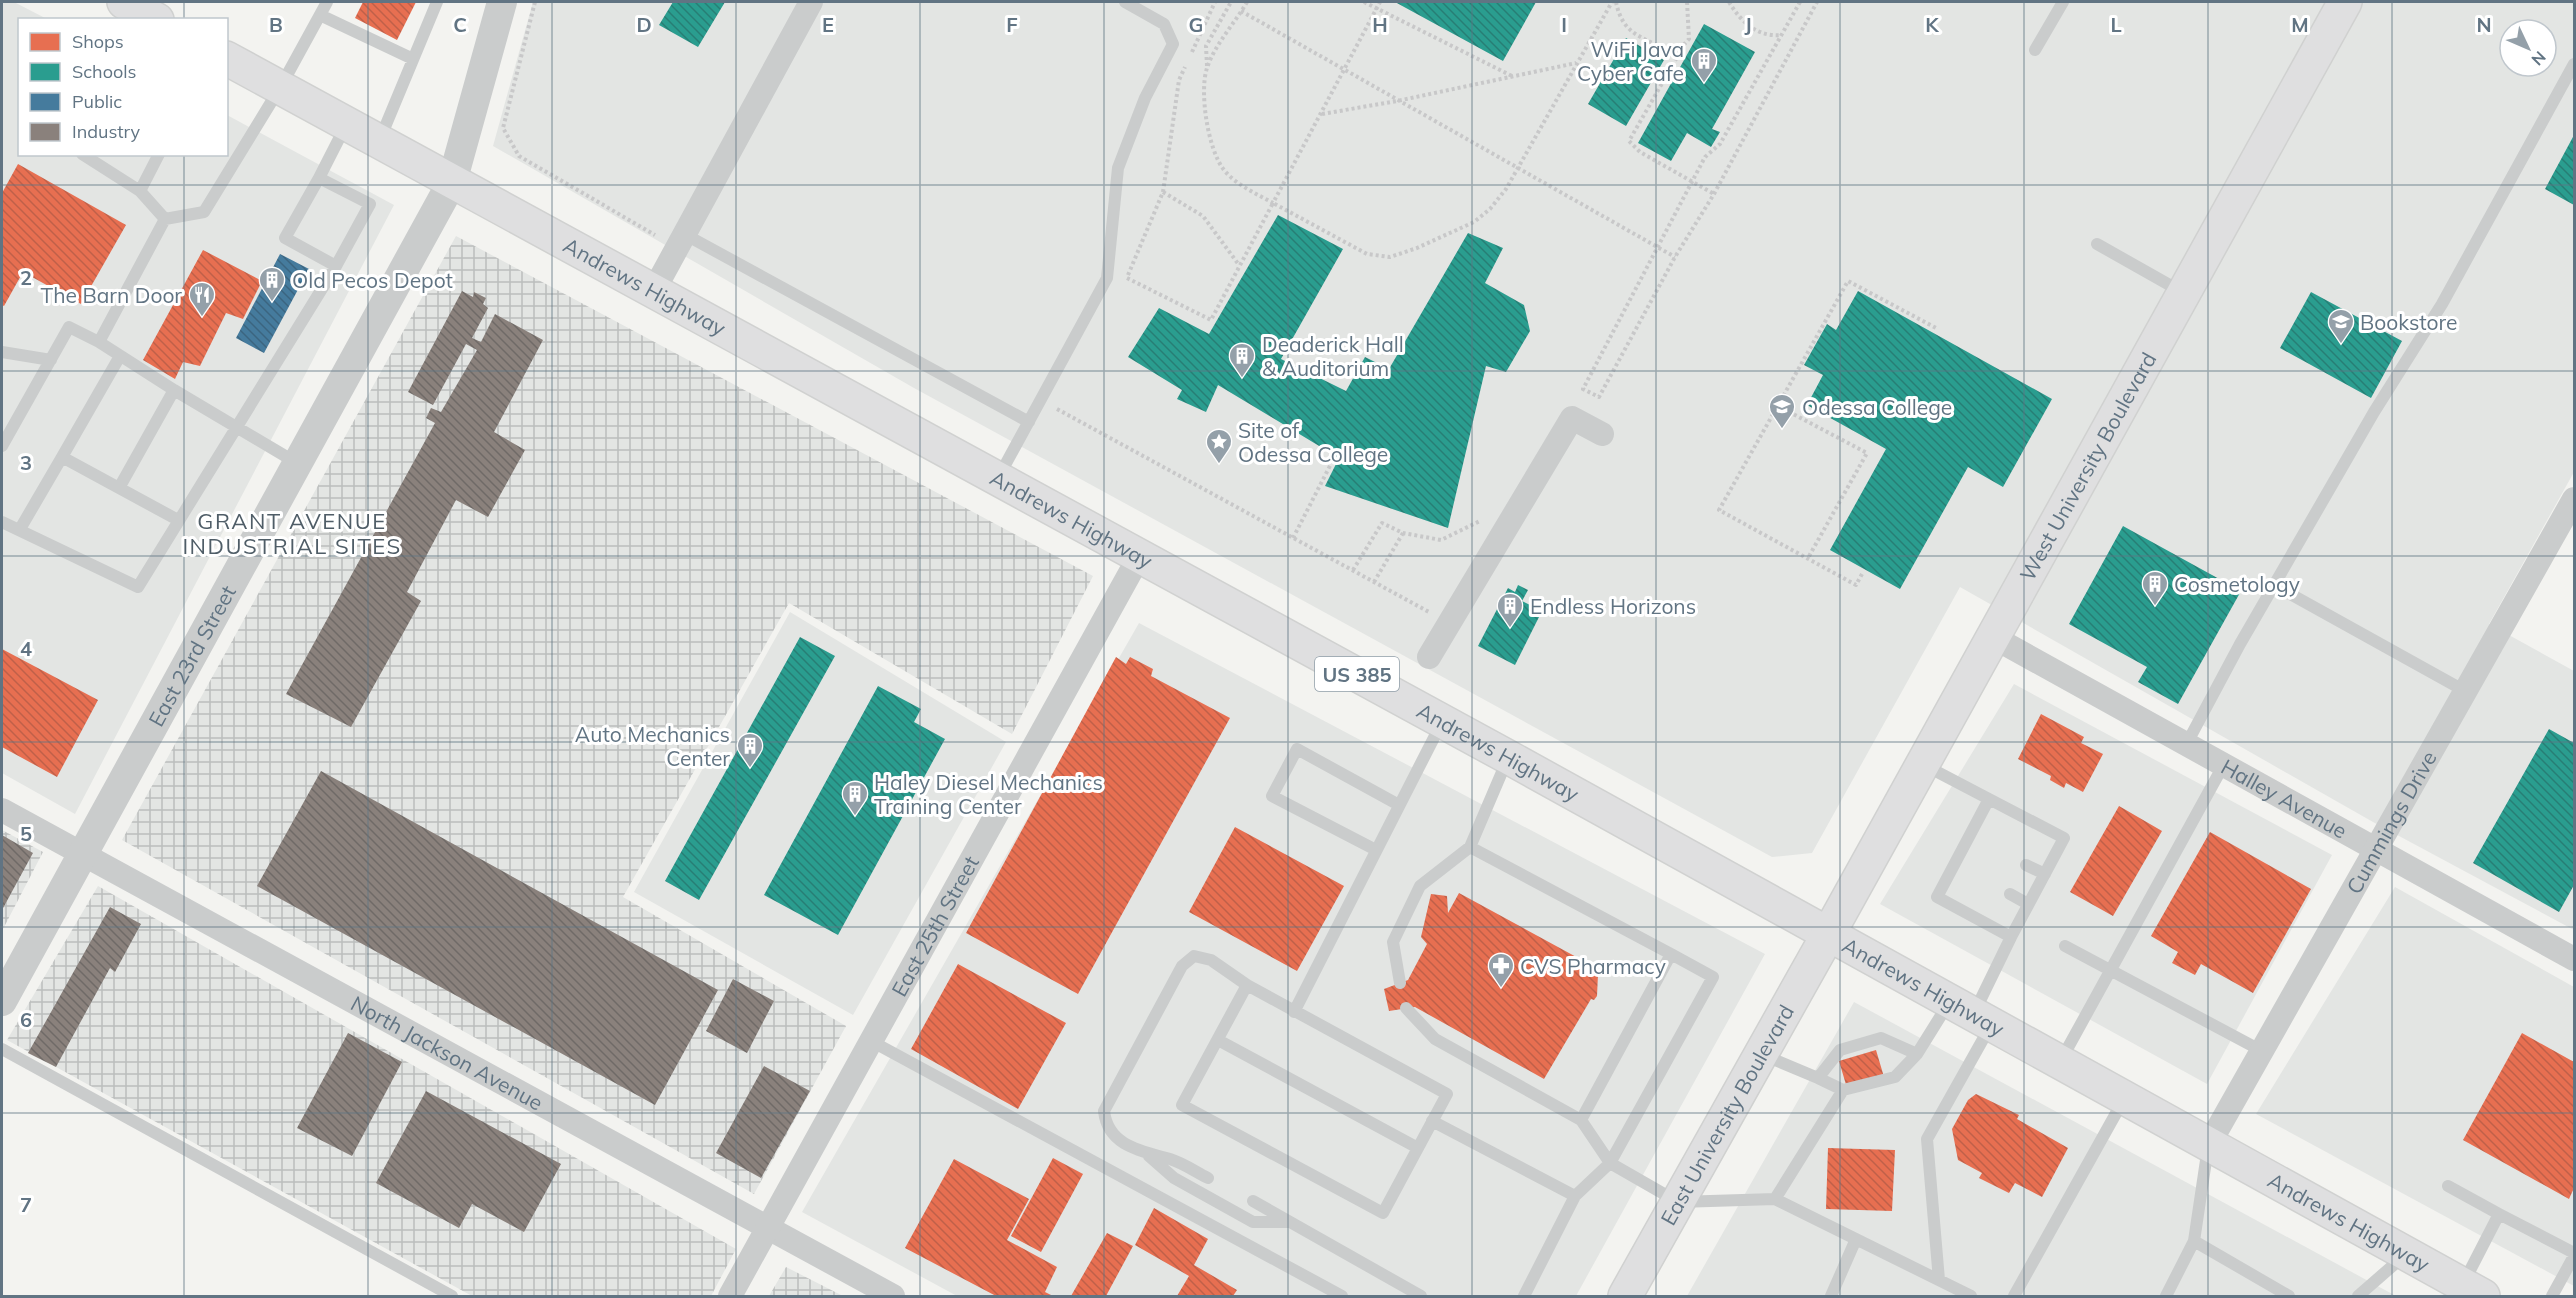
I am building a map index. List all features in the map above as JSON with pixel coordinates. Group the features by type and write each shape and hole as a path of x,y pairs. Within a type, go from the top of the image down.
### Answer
{"main road":[{"name":"West University Boulevard","path":"1829,933 2345,2"},
{"name":"Andrews Highway","path":"228,59 1829,933 2208,1146 2473,1291"},
{"name":"East University Boulevard","path":"1625,1296 1829,933"}],"street":[{"name":"East 23rd Street","path":"2,1001 452,182 502,2"},
{"path":"653,292 811,2"},
{"path":"1429,657 1572,418 1602,434"},
{"name":"Cummings Drive","path":"2208,1146 2574,499"},
{"name":"East 25th Street","path":"730,1296 1140,555"},
{"name":"Halley Avenue","path":"1993,637 2574,959"},
{"name":"North Jackson Avenue","path":"2,810 893,1296"}],"lane":[{"path":"165,219 204,212 281,86 327,2"},
{"path":"379,142 437,2"},
{"path":"998,478 1107,278 1118,168 1145,98 1173,45 1164,24 1125,2"},
{"path":"2035,50 2063,2"},
{"path":"320,15 413,59"},
{"path":"2186,745 2240,644 2374,412 2442,304 2574,64"},
{"path":"336,266 285,238 319,178 346,123"},
{"path":"85,156 140,191 165,219"},
{"path":"140,191 158,156"},
{"path":"2,522 138,587 336,266 370,204 319,178"},
{"path":"99,342 165,219"},
{"path":"681,241 1029,422"},
{"path":"2097,244 2184,293"},
{"path":"2,446 69,327 99,342 297,464"},
{"path":"2,352 51,360"},
{"path":"20,529 120,356"},
{"path":"119,488 174,390"},
{"path":"62,457 178,520"},
{"path":"2274,585 2465,692"},
{"path":"1294,1012 1442,721"},
{"path":"1376,850 1272,796 1297,749 1399,805"},
{"path":"1400,983 1393,942 1420,886 1470,848 1508,757"},
{"path":"1923,765 2064,838 1972,1013 1927,1139 1939,1280"},
{"path":"2060,1063 2223,766"},
{"path":"1989,800 1974,838 1959,867 1937,897 2010,937"},
{"path":"1470,848 1713,977 1610,1163 1575,1196 1524,1296"},
{"path":"2026,865 2044,874"},
{"path":"2010,894 2028,904"},
{"path":"2065,946 2262,1051"},
{"path":"1581,1120 1671,954"},
{"path":"1247,985 1182,1105 1192,1111 1383,1213 1447,1094 1294,1012 1247,985 1211,960 1194,956 1182,966 1104,1110 1105,1123 1113,1136 1148,1155 1174,1179 1252,1222 1287,1222"},
{"path":"1406,1008 1435,1040 1581,1120 1610,1163 1678,1202 1775,1199 1971,1296"},
{"path":"1762,1054 1843,1090 1895,1077 1917,1054 1972,1013"},
{"path":"1818,1078 1840,1050 1881,1038 1917,1054"},
{"path":"1218,1040 1418,1148"},
{"path":"871,1041 1342,1296"},
{"path":"2,1049 452,1296"},
{"path":"1775,1199 1843,1090"},
{"path":"2014,1296 2124,1099"},
{"path":"1432,1121 1575,1196"},
{"path":"2166,1296 2194,1241 2208,1146"},
{"path":"1148,1155 1171,1160 1208,1178"},
{"path":"2448,1186 2574,1255 2552,1296"},
{"path":"1253,1201 1421,1296"},
{"path":"2473,1291 2499,1214"},
{"path":"1831,1296 1856,1239"},
{"path":"2194,1241 2289,1296"},
{"path":"2358,1296 2406,1254"}],"path":[{"path":"536,2 503,128 508,138 519,156 681,241"},
{"path":"1122,288 1163,192 1179,80 1215,2"},
{"path":"1232,2 1206,46 1207,69 1204,87 1215,154 1224,170 1238,183 1367,254 1390,256 1417,248 1474,222 1491,208 1506,189 1614,2"},
{"path":"1207,69 1247,2"},
{"path":"1364,2 1514,76"},
{"path":"1127,278 1211,320 1380,2"},
{"path":"1614,2 1619,19 1634,34 1676,59"},
{"path":"1687,2 1689,39 1680,49 1629,141 1640,152 1714,194"},
{"path":"1729,2 1751,28 1768,36 1782,35"},
{"path":"1800,2 1720,144 1705,158 1583,389 1599,397 1675,257 1714,194 1817,2"},
{"path":"1242,11 1675,257"},
{"path":"1321,114 1397,101 1577,63"},
{"path":"1163,192 1203,216 1240,265"},
{"path":"1862,574 1856,585 1719,510 1848,281 1936,328"},
{"path":"1063,399 1057,410 1449,623"},
{"path":"1778,406 1867,453 1808,558"},
{"path":"1293,538 1333,460"},
{"path":"1353,570 1382,523 1402,534 1441,540 1481,521"},
{"path":"1374,582 1402,534"}],"shaded area":[{"path":"2,2 14,2 45,18 18,18 18,156 228,156 228,116 394,205 75,814 2,773"},
{"name":"Odessa College","path":"533,2 2574,2 2574,472 2489,624 2574,671 2574,930 2373,822 1960,587 1812,853 1772,857 914,388 493,146"},
{"path":"456,236 1093,576 1012,734 789,603 623,897 846,1026 754,1194 122,840"},
{"path":"790,612 1006,742 853,1015 634,892"},
{"path":"1139,623 1765,954 1576,1296 957,1296 802,1212"},
{"path":"2014,684 2332,855 2207,1084 1880,904"},
{"path":"2,830 43,852 2,931"},
{"path":"98,886 736,1249 711,1296 472,1296 7,1040"},
{"path":"2395,887 2574,987 2574,1286 2256,1114"},
{"path":"1854,1002 2396,1296 1687,1296"},
{"path":"786,1267 843,1296 769,1296"}],"building: Shops":[{"path":"363,2 416,2 397,40 355,18"},
{"path":"18,164 126,225 81,304 23,272 4,306 2,305 2,193"},
{"path":"203,250 262,281 243,319 226,313 200,366 183,362 175,379 143,360"},
{"path":"2,649 98,700 57,777 2,747"},
{"path":"1116,657 1126,664 1130,657 1153,669 1151,676 1230,718 1078,994 966,933"},
{"path":"2041,714 2084,737 2081,743 2103,754 2083,792 2066,783 2064,788 2050,780 2051,776 2018,759"},
{"path":"2119,806 2162,831 2113,916 2070,892"},
{"path":"1235,827 1344,886 1297,971 1189,912"},
{"path":"2210,832 2311,889 2253,993 2201,964 2195,975 2172,963 2178,952 2151,936"},
{"name":"CVS Pharmacy","path":"1459,893 1591,965 1598,974 1597,996 1594,1000 1591,999 1544,1079 1415,1007 1389,1011 1384,989 1408,980 1427,944 1421,937 1431,894 1447,896 1448,913"},
{"path":"958,964 1066,1023 1018,1109 911,1049"},
{"path":"2522,1033 2574,1062 2574,1188 2569,1199 2463,1140"},
{"path":"1876,1050 1884,1077 1847,1088 1839,1061"},
{"path":"1976,1094 2019,1115 2017,1119 2068,1148 2042,1197 2015,1183 2009,1193 1979,1178 1982,1173 1958,1160 1952,1129 1968,1100"},
{"path":"1828,1148 1895,1150 1892,1211 1826,1209"},
{"path":"1053,1158 1083,1174 1041,1252 1011,1236"},
{"path":"954,1159 1029,1199 1007,1240 1057,1267 1045,1292 1053,1296 996,1296 905,1248"},
{"path":"1154,1208 1208,1239 1194,1265 1237,1290 1233,1296 1177,1296 1189,1276 1135,1245"},
{"path":"1107,1233 1133,1246 1106,1296 1071,1296"}],"building: Schools":[{"path":"673,2 725,2 698,47 659,25"},
{"path":"1395,2 1536,2 1503,61"},
{"name":"WiFi Java Cyber Cafe","path":"1704,24 1755,52 1712,129 1720,132 1711,147 1687,133 1671,161 1638,143"},
{"path":"1626,38 1664,60 1626,126 1588,104"},
{"path":"2574,135 2574,205 2545,189"},
{"name":"Deaderick Hall & Auditorium","path":"1278,215 1343,249 1281,359 1346,391 1365,357 1389,369 1468,233 1503,248 1485,283 1524,305 1530,331 1506,372 1486,366 1448,528 1325,486 1339,458 1218,385 1206,412 1177,399 1182,390 1128,357 1159,308 1209,334"},
{"path":"1858,291 2052,399 2003,487 1968,467 1900,589 1830,550 1886,449 1807,405 1823,375 1804,365 1827,324 1836,330"},
{"name":"Bookstore","path":"2311,292 2402,341 2371,398 2280,348"},
{"name":"Cosmetology","path":"2123,526 2241,591 2178,704 2138,682 2147,667 2069,624"},
{"name":"Endless Horizons","path":"1518,585 1528,590 1522,601 1542,611 1515,665 1478,646 1508,588 1515,592"},
{"name":"Auto Mechanics Center","path":"800,637 835,656 699,900 665,881"},
{"name":"Haley Diesel Mechanics Training Center","path":"878,686 921,709 914,722 945,739 838,935 764,895"},
{"path":"2549,729 2574,743 2574,885 2559,912 2473,863"}],"building: Public":[{"name":"Old Pecos Depot","path":"280,254 309,269 264,353 236,338"}],"building: Industry":[{"path":"462,291 473,297 474,292 486,298 483,304 488,308 472,338 481,342 495,314 543,340 494,432 525,450 488,517 456,500 407,592 421,601 351,727 286,694 435,423 426,418 431,408 441,412 477,350 466,344 433,405 408,392"},
{"path":"321,771 718,990 655,1105 257,886"},
{"path":"2,835 33,853 2,910"},
{"path":"110,907 141,924 115,972 110,968 56,1067 28,1053"},
{"path":"733,979 774,1001 747,1053 706,1031"},
{"path":"348,1033 402,1062 352,1156 297,1128"},
{"path":"764,1066 810,1091 761,1178 716,1153"},
{"path":"426,1091 561,1164 524,1232 472,1204 459,1228 376,1183"}],"place":[{"name":"WiFi Java Cyber Cafe","path":"1704,84"},
{"name":"Old Pecos Depot","path":"272,303"},
{"name":"The Barn Door","path":"202,318"},
{"name":"Bookstore","path":"2341,345"},
{"name":"Deaderick Hall & Auditorium","path":"1242,379"},
{"name":"Odessa College","path":"1782,430"},
{"name":"Site of Odessa College","path":"1219,465"},
{"name":"Cosmetology","path":"2155,607"},
{"name":"Endless Horizons","path":"1510,629"},
{"name":"Auto Mechanics Center","path":"750,769"},
{"name":"Haley Diesel Mechanics Training Center","path":"855,817"},
{"name":"CVS Pharmacy","path":"1501,989"}],"district":[{"name":"GRANT AVENUE INDUSTRIAL SITES","path":"292,534"}]}
